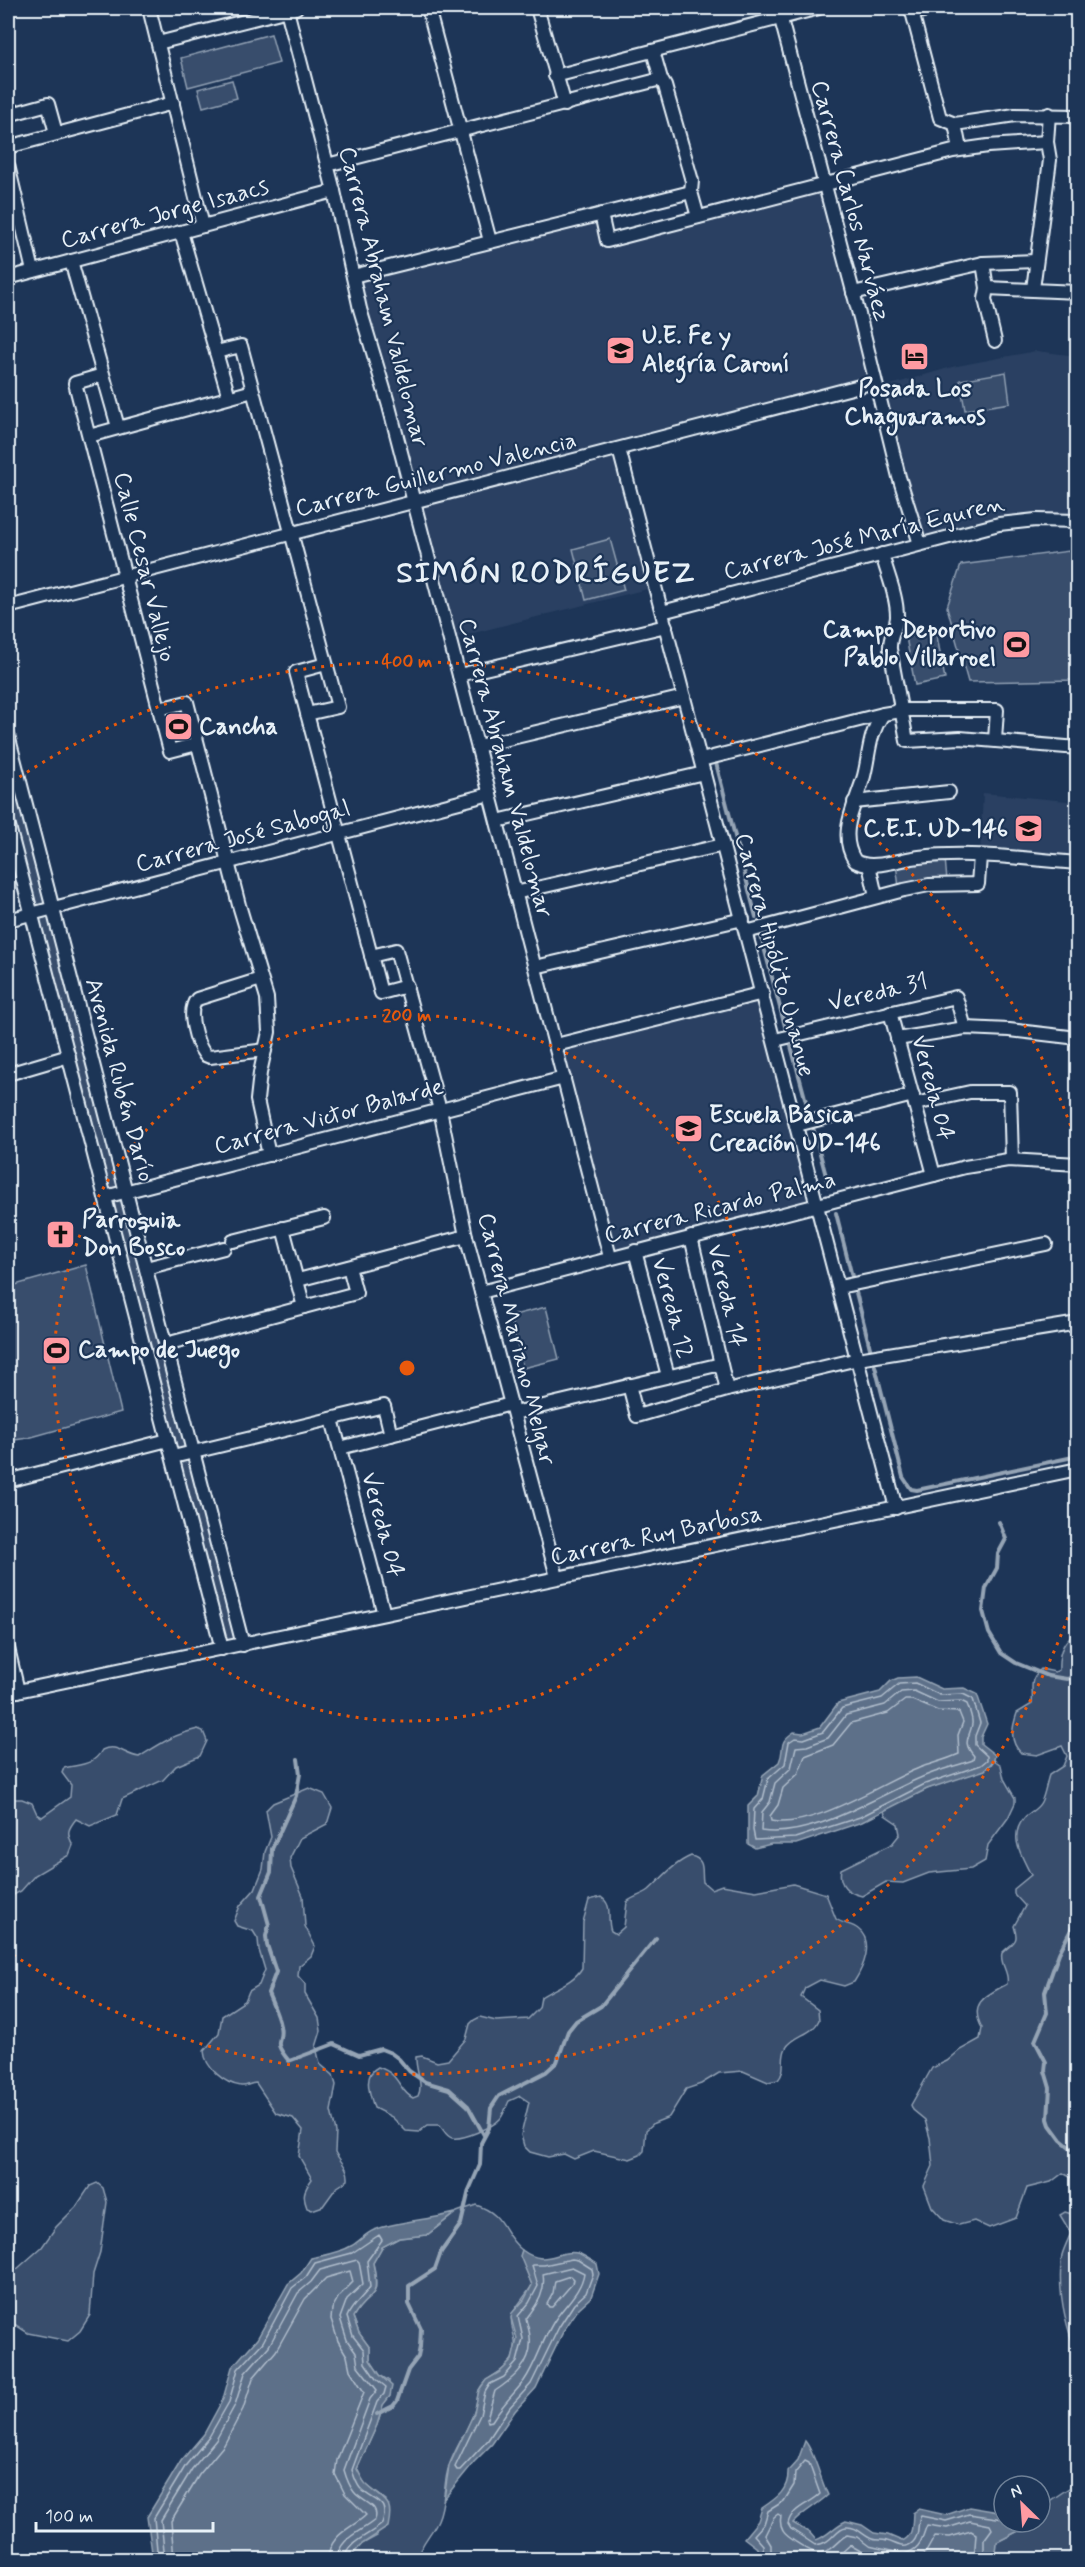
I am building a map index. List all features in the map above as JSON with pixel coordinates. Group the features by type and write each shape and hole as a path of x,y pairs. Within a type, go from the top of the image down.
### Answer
{"street":[{"path":"149,8 203,226"},
{"path":"428,8 490,241"},
{"path":"537,8 565,105"},
{"path":"555,76 653,51 779,12 819,8"},
{"path":"939,8 912,10 940,118 955,124 1016,115 1077,116"},
{"path":"158,43 292,9"},
{"name":"Carrera Abraham Valdelomar","path":"292,9 353,276 478,746 610,1257"},
{"name":"Carrera Carlos Narváez","path":"779,12 899,477 920,544"},
{"path":"653,51 692,182 691,192 698,217"},
{"path":"327,165 661,80"},
{"path":"8,147 173,103"},
{"path":"8,115 48,104 56,133"},
{"path":"1033,289 1050,160 1047,142 1049,114"},
{"path":"955,124 960,149"},
{"path":"601,214 607,241 960,149 1047,142"},
{"path":"8,165 33,271"},
{"name":"Carrera Jorge Isaacs","path":"8,278 334,191"},
{"path":"353,276 691,192"},
{"path":"181,232 229,397"},
{"path":"71,261 118,427"},
{"path":"853,293 983,263 1036,261"},
{"path":"983,263 987,288 985,299 995,341"},
{"path":"987,288 1077,292"},
{"path":"216,352 241,346 338,707 308,714"},
{"name":"Calle Cesar Vallejo","path":"103,375 75,383 170,751 197,744"},
{"name":"Carrera Guillermo Valencia","path":"8,607 875,382"},
{"path":"89,436 253,391"},
{"name":"Carrera Hipólito Unanue","path":"619,449 775,1040 806,1123 818,1205 849,1285 858,1359 896,1508"},
{"name":"Carrera José María Eguren","path":"662,612 920,544 1018,521 1077,521"},
{"path":"882,554 896,608 896,621 892,630 890,649 907,741 945,738 995,740 1077,748"},
{"path":"459,675 666,626"},
{"path":"326,664 296,672 381,993 407,986"},
{"path":"478,746 684,697"},
{"path":"159,709 187,702 228,862 267,998 269,1024 257,1100 269,1155"},
{"path":"701,760 903,710 997,710 995,740"},
{"path":"883,714 872,734 865,774 854,802 848,828 847,843 855,861 869,866 923,856 980,856 1077,863"},
{"name":"Avenida Rubén Darío","path":"8,735 243,1645"},
{"path":"497,821 704,773"},
{"path":"854,802 948,792"},
{"name":"Carrera José Sabogal","path":"8,920 490,794"},
{"name":"Avenida Rubén Darío","path":"8,823 222,1649"},
{"path":"515,893 723,845"},
{"path":"535,967 744,926 929,885 978,884 980,856"},
{"path":"869,866 876,896"},
{"name":"Carrera Mariano Melgar","path":"370,956 396,950 407,986 440,1110 466,1236 557,1577"},
{"path":"261,979 197,999 192,1011 196,1033 205,1055 210,1057 265,1050"},
{"path":"556,1045 763,993"},
{"name":"Vereda 31","path":"775,1040 956,997 965,1028"},
{"name":"Vereda 04","path":"890,1012 934,1175"},
{"name":"Vereda 31","path":"897,1039 965,1028 1009,1030 1077,1038"},
{"path":"8,1074 69,1056"},
{"name":"Carrera Victor Balarde","path":"105,1197 564,1078"},
{"path":"806,1123 914,1100 970,1092 1010,1092 1012,1160"},
{"name":"Carrera Ricardo Palma","path":"481,1292 610,1257 989,1162 1012,1160 1077,1164"},
{"path":"146,1268 324,1218"},
{"path":"284,1228 304,1307"},
{"path":"298,1280 466,1236"},
{"name":"Vereda 14","path":"691,1237 727,1390"},
{"path":"849,1285 1046,1244"},
{"name":"Vereda 12","path":"635,1251 668,1376"},
{"path":"166,1344 356,1293 349,1267"},
{"path":"629,1385 637,1416 727,1390 858,1359 1077,1323"},
{"path":"340,1448 721,1364"},
{"path":"173,1457 384,1406 391,1435"},
{"name":"Vereda 04","path":"333,1419 384,1614"},
{"path":"8,1481 168,1440"},
{"name":"Carrera Ruy Barbosa","path":"222,1649 1077,1469"},
{"path":"8,1648 13,1692 222,1649"}],"shaded area":[{"path":"271,34 279,63 188,87 181,58"},
{"path":"232,80 237,98 203,107 198,89"},
{"name":"U.E. Fe y Alegría Caroní","path":"824,185 875,382 619,449 655,587 450,639 356,276 601,214 607,241"},
{"path":"1036,351 1077,356 1078,472 1073,520 1036,520 920,544 877,389 952,367"},
{"path":"1006,372 1010,403 965,410 960,380"},
{"path":"610,539 624,590 586,600 573,549"},
{"name":"Campo Deportivo Pablo Villarroel","path":"1077,550 1077,680 968,682 947,607 961,565"},
{"path":"936,631 945,679 915,685 906,637"},
{"name":"Cancha","path":"187,710 194,737 170,743 163,717"},
{"path":"8,735 243,1645 222,1649 8,823"},
{"name":"C.E.I. UD-146","path":"983,793 1077,802 1077,863 980,856"},
{"path":"945,858 947,881 899,887 896,864"},
{"name":"Escuela Básica Creación UD-146","path":"763,993 818,1205 610,1257 556,1045"},
{"name":"Campo de Juego","path":"86,1265 121,1412 28,1438 8,1441 8,1287"},
{"path":"546,1307 559,1359 523,1368 510,1316"},
{"path":"1077,1632 1077,2181 1063,2173 1051,2182 1027,2188 1016,2218 989,2228 974,2221 959,2225 944,2220 932,2207 924,2186 933,2166 930,2138 925,2120 913,2110 911,2105 932,2068 980,2039 982,2028 978,2019 978,2006 987,1996 1007,1984 1008,1980 1001,1957 1015,1940 1014,1926 1025,1906 1014,1894 1014,1889 1031,1875 1018,1846 1017,1832 1024,1818 1041,1802 1049,1775 1063,1766 1067,1756 1062,1746 1037,1755 1021,1753 1013,1739 1014,1724 1017,1713 1032,1704 1034,1678 1041,1669 1055,1672 1059,1670 1062,1648"},
{"path":"198,1729 203,1731 207,1741 200,1756 176,1766 163,1780 122,1799 117,1815 90,1826 76,1819 69,1831 73,1845 69,1855 35,1875 21,1891 8,1898 8,1799 22,1799 32,1803 37,1814 42,1817 70,1797 71,1785 62,1773 64,1768 90,1762 107,1748 139,1757 173,1737"},
{"path":"994,1760 1001,1765 1004,1779 1015,1798 1015,1803 1008,1818 988,1845 985,1861 971,1869 929,1873 903,1883 886,1882 862,1896 852,1893 845,1887 841,1879 841,1869 892,1844 900,1834 898,1824 885,1815 884,1810 927,1789 991,1765"},
{"path":"309,1788 324,1794 332,1808 327,1824 300,1838 290,1858 291,1868 303,1896 305,1926 315,1946 311,1956 299,1966 298,1976 305,1984 305,1994 319,2018 321,2031 316,2047 320,2064 333,2075 336,2085 331,2111 336,2132 335,2152 348,2175 348,2180 336,2188 323,2206 312,2210 307,2208 304,2196 312,2179 299,2156 303,2130 293,2118 276,2113 256,2083 243,2086 223,2079 212,2069 204,2051 219,2033 222,2016 245,2001 249,1991 259,1985 265,1970 258,1939 253,1931 237,1926 234,1921 240,1906 255,1889 263,1869 265,1852 271,1837 266,1810 273,1803"},
{"path":"691,1856 701,1863 703,1882 711,1889 722,1885 756,1891 793,1884 826,1894 836,1919 858,1929 866,1941 864,1963 854,1982 844,1986 820,1980 805,1988 801,1997 818,2010 819,2020 812,2029 793,2040 786,2048 781,2076 778,2080 768,2082 743,2071 719,2073 701,2084 686,2089 669,2117 654,2123 646,2130 644,2151 630,2159 594,2151 574,2159 564,2154 548,2157 530,2152 524,2146 521,2135 529,2102 520,2096 509,2101 503,2115 491,2126 457,2138 448,2136 439,2125 428,2125 419,2132 406,2131 392,2117 374,2108 368,2085 373,2070 378,2067 385,2070 395,2078 408,2095 413,2098 418,2096 420,2087 416,2057 422,2056 437,2062 448,2060 466,2039 470,2024 480,2017 496,2021 528,2019 539,2008 541,1997 578,1973 582,1968 583,1922 589,1900 601,1897 605,1901 609,1908 611,1931 616,1934 624,1927 627,1902 649,1890 674,1867"},
{"path":"97,2183 103,2188 107,2202 100,2252 93,2274 90,2315 80,2331 68,2341 28,2333 8,2320 8,2277 42,2247 56,2227 76,2207 90,2186"},
{"path":"476,2205 499,2219 510,2238 522,2250 521,2256 532,2285 512,2315 515,2346 512,2359 479,2390 476,2407 449,2466 441,2513 417,2559 348,2560 362,2544 377,2536 386,2500 365,2484 357,2469 377,2425 383,2404 390,2396 389,2381 380,2375 370,2360 370,2348 359,2333 353,2317 375,2291 373,2263 382,2247 399,2238 427,2235 457,2212"},
{"path":"1065,2212 1075,2215 1077,2213 1077,2354 1069,2331 1061,2293 1062,2255 1071,2233 1060,2215"},
{"path":"1072,2486 1077,2488 1077,2559 1004,2559 996,2553 997,2542 1013,2534 1052,2534 1052,2499"}],"water":[{"path":"916,1677 942,1689 964,1688 977,1694 987,1724 981,1737 981,1744 995,1755 994,1760 985,1770 927,1789 862,1822 796,1844 771,1844 755,1848 748,1844 748,1806 758,1796 763,1775 779,1762 783,1743 788,1736 794,1732 803,1733 820,1727 838,1703 880,1692 891,1681 898,1678"},
{"path":"455,2213 427,2235 399,2238 382,2247 373,2263 376,2285 374,2291 353,2317 359,2333 370,2348 370,2360 380,2375 392,2386 390,2396 383,2405 377,2425 357,2469 365,2483 389,2506 388,2527 362,2544 348,2559 153,2559 147,2517 181,2461 204,2434 223,2399 232,2367 257,2339 288,2284 301,2273 311,2258 347,2248 374,2230"},
{"path":"522,2250 539,2258 566,2253 580,2254 597,2264 599,2274 591,2297 579,2308 564,2330 536,2388 515,2411 492,2444 444,2499 449,2466 474,2413 479,2390 486,2380 500,2372 512,2360 517,2339 511,2318 512,2313 524,2300 532,2285 520,2256"},
{"path":"805,2441 828,2495 793,2523 810,2533 816,2540 846,2521 862,2525 874,2533 888,2535 902,2541 909,2536 913,2513 919,2509 946,2515 969,2507 992,2511 992,2534 1013,2534 997,2542 996,2553 1004,2559 758,2559 757,2548 744,2538 758,2521 762,2508 777,2497 784,2488 788,2471 798,2460"}],"waterway":[{"path":"716,763 756,917"},
{"path":"761,936 786,1030"},
{"path":"791,1046 829,1187"},
{"path":"836,1213 871,1352"},
{"path":"875,1366 903,1477 911,1489 917,1490 1078,1456"},
{"path":"999,1522 1006,1539 998,1554 997,1568 986,1588 983,1611 989,1633 1001,1653 1016,1663 1048,1676 1067,1679 1078,1676"},
{"path":"298,1759 300,1774 296,1796 272,1849 271,1872 261,1896 269,1925 266,1936 267,1945 276,1972 268,1993 280,2026 280,2048 289,2061 334,2044 359,2055 381,2049 391,2053 409,2071 425,2082 449,2089 468,2106 484,2135"},
{"path":"1078,1916 1059,1953 1045,1992 1047,2013 1035,2041 1046,2062 1045,2071 1050,2088 1048,2119 1050,2125 1061,2140 1078,2154"},
{"path":"377,2414 393,2406 397,2401 408,2370 418,2357 421,2329 409,2304 409,2286 435,2269 441,2252 461,2224 469,2190 480,2165 481,2143 489,2128 491,2108 499,2096 546,2072 557,2062 568,2031 576,2021 601,2006 656,1938"},
{"path":"1074,2560 1073,2554 1078,2547"}],"place":[{"name":"U.E. Fe y Alegría Caroní","path":"621,350"},
{"name":"Posada Los Chaguaramos","path":"915,356"},
{"name":"Campo Deportivo Pablo Villarroel","path":"1017,644"},
{"name":"Cancha","path":"178,727"},
{"name":"C.E.I. UD-146","path":"1029,829"},
{"name":"Escuela Básica Creación UD-146","path":"688,1129"},
{"name":"Parroquia Don Bosco","path":"61,1234"},
{"name":"Campo de Juego","path":"57,1350"}],"district":[{"name":"SIMÓN RODRÍGUEZ","path":"546,573"}]}
